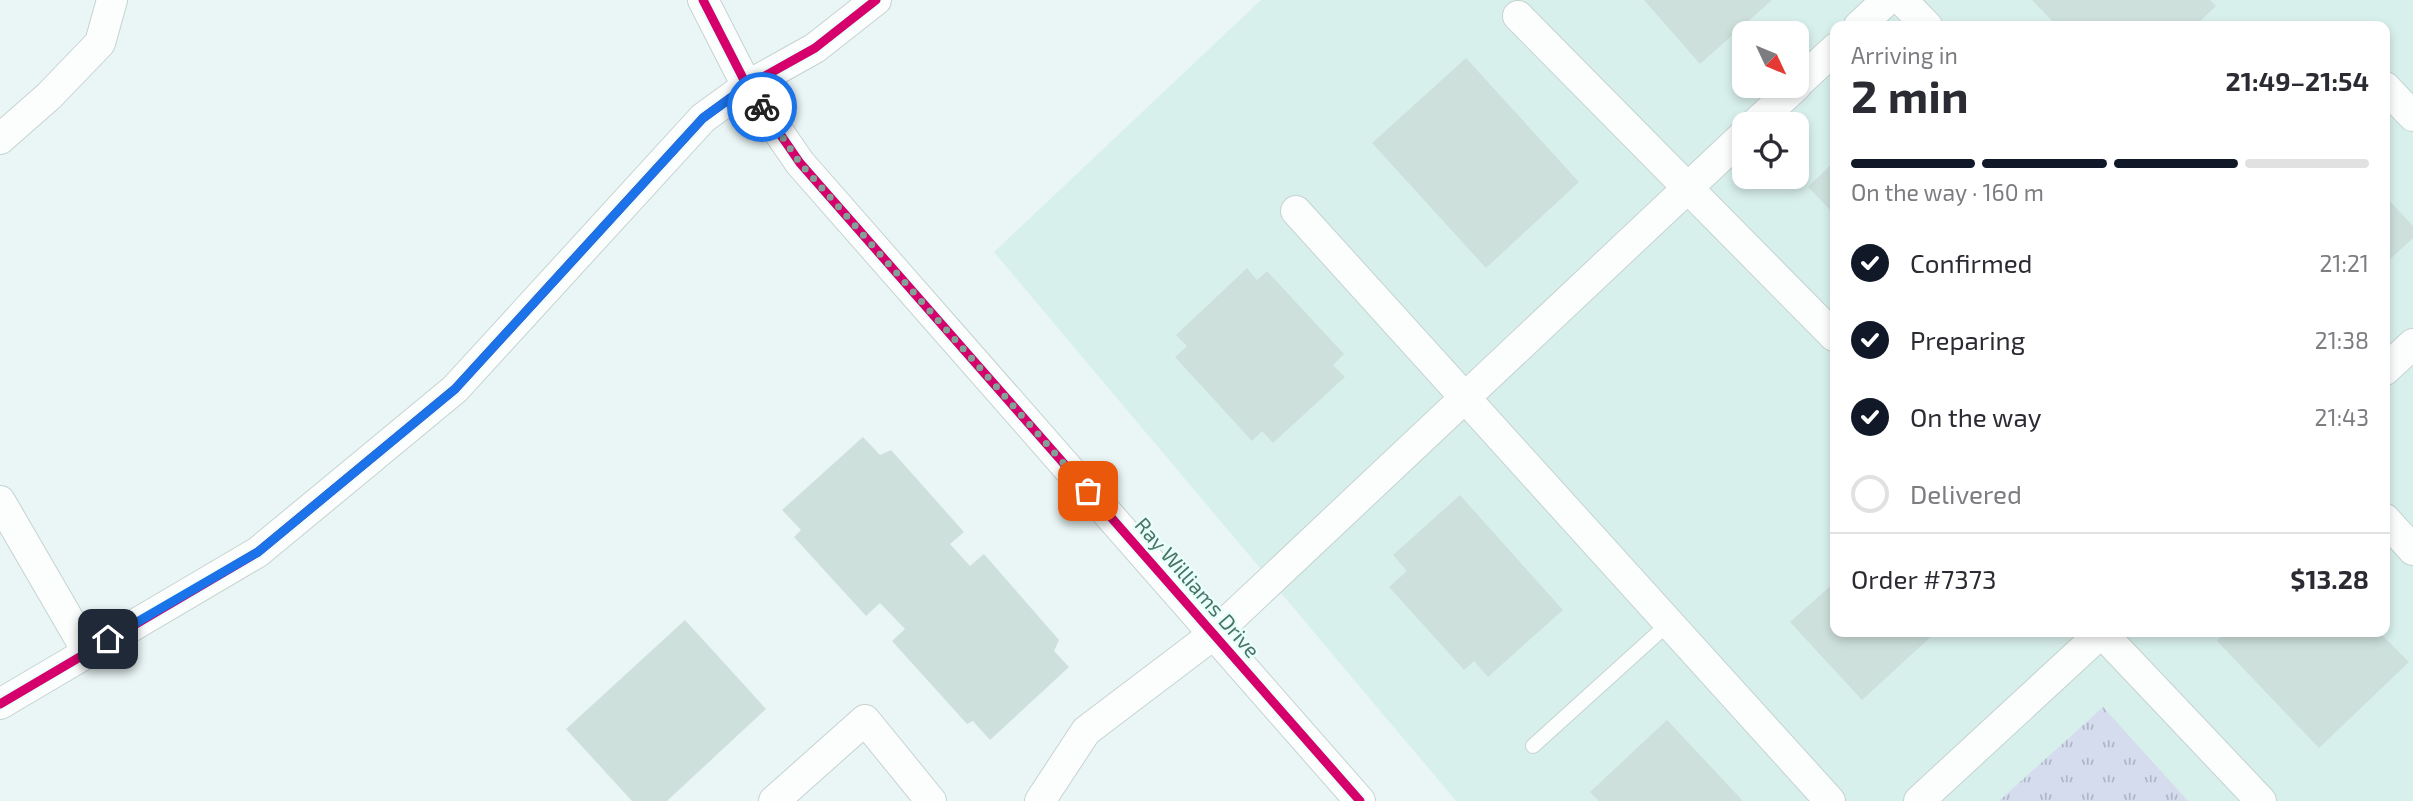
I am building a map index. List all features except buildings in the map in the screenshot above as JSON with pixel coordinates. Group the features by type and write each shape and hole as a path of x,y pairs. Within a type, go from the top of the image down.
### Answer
{"street":[{"path":"0,139 49,96 100,43 113,0"},
{"name":"Ray Williams Drive","path":"703,0 747,86 800,163 1360,801"},
{"path":"0,704 258,552 455,389 703,118 747,86 815,48 876,0"},
{"path":"1864,21 1887,0"},
{"path":"1902,0 1922,21"},
{"path":"1518,16 1830,332"},
{"path":"1810,72 1830,54"},
{"path":"2390,92 2413,116"},
{"path":"1768,112 1782,98"},
{"path":"1040,801 1086,731 1214,634 1732,146"},
{"path":"1296,211 1830,801"},
{"path":"2390,365 2413,344"},
{"path":"0,500 87,651"},
{"path":"2390,525 2413,550"},
{"path":"1919,801 2096,637"},
{"path":"2106,637 2261,801"},
{"path":"774,801 865,720 931,801"}],"lane":[{"path":"1533,746 1669,623"}],"shaded area":[{"path":"1261,0 2413,0 2413,801 1456,801 994,252"}],"green space":[{"path":"2103,707 2188,801 1999,801"}],"cycle path":[{"path":"703,0 747,86 800,163 1360,801"},
{"path":"0,704 258,552 455,389 703,118 747,86 815,48 876,0"}],"way so far":[{"path":"762,107 800,163 1088,491"}],"route":[{"path":"108,639 258,552 455,389 703,118 747,86 762,107"}]}
